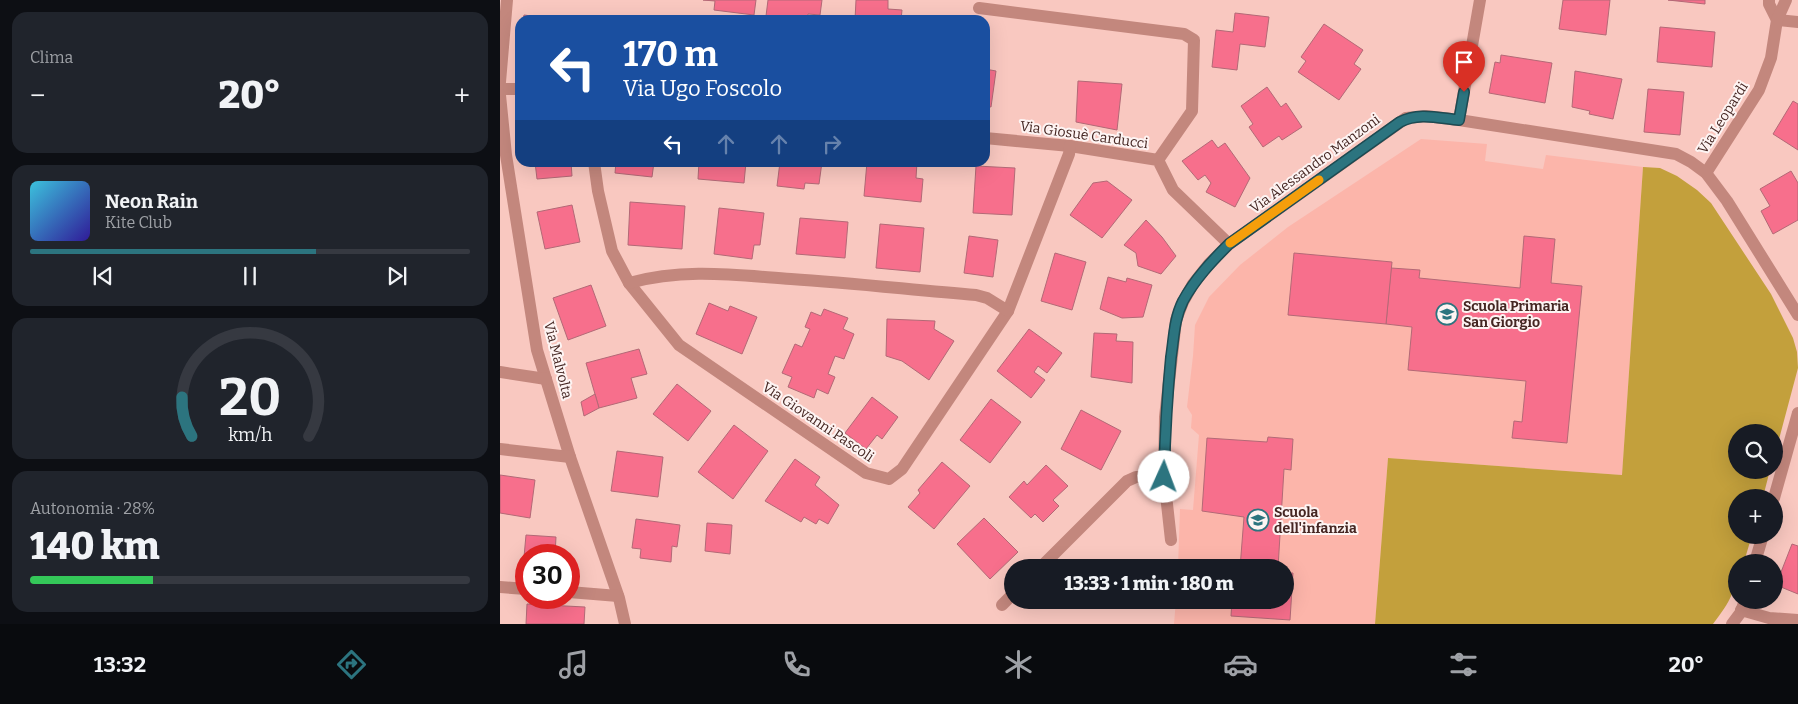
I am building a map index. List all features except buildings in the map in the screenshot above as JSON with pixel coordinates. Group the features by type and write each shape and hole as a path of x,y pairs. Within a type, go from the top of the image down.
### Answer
{"street":[{"path":"500,82 508,0"},
{"path":"1459,120 1480,0"},
{"path":"1769,0 1777,20 1798,22"},
{"name":"Via Leopardi","path":"1706,173 1759,90 1771,58 1777,20 1786,0"},
{"path":"979,8 1184,34 1194,40 1192,111 1158,160"},
{"path":"500,89 515,89"},
{"name":"Via Malvolta","path":"500,95 503,154 537,350 570,458 618,596 625,624"},
{"name":"Via Alessandro Manzoni","path":"1171,540 1164,477 1165,417 1176,320 1193,284 1208,264 1229,244 1400,122 1415,116 1459,120 1676,154 1706,173 1727,201 1798,315"},
{"name":"Via Giosuè Carducci","path":"990,138 1070,146 1158,160 1173,190 1229,244"},
{"name":"Via Giovanni Pascoli","path":"595,167 598,191 612,251 629,283 679,345 866,473 889,479 902,469 1008,311 1069,154 1070,146"},
{"path":"629,283 679,274 707,273 814,280 976,295 987,298 1008,311"},
{"path":"500,372 546,379"},
{"path":"1777,489 1798,413"},
{"path":"500,449 570,458"},
{"path":"1049,559 1126,481 1136,477 1164,477"},
{"path":"500,587 515,588"},
{"path":"580,593 618,596"},
{"path":"1732,624 1741,609"},
{"path":"1751,609 1770,618 1798,620"}],"shaded area":[{"path":"1421,139 1487,144 1485,161 1543,169 1546,155 1643,167 1622,475 1388,458 1375,624 1174,624 1175,609 1294,609 1294,559 1178,559 1180,509 1193,510 1199,435 1191,428 1192,415 1187,407 1195,325 1209,297 1240,265 1288,227"},
{"path":"1643,167 1660,168 1677,176 1711,203 1771,294 1793,338 1797,352 1798,368 1783,424 1728,424 1728,479 1768,479 1765,489 1728,489 1728,544 1749,544 1746,554 1728,554 1728,602 1724,609 1713,624 1375,624 1388,458 1622,475"}],"slow traffic":[{"path":"1230,243 1319,180"}],"place":[{"name":"Scuola Primaria San Giorgio","path":"1447,314"},
{"name":"Scuola dell'infanzia","path":"1258,520"}],"route":[{"path":"1164,477 1165,417 1176,320 1193,284 1208,264 1229,244 1406,118 1426,116 1459,120 1464,92"}]}
